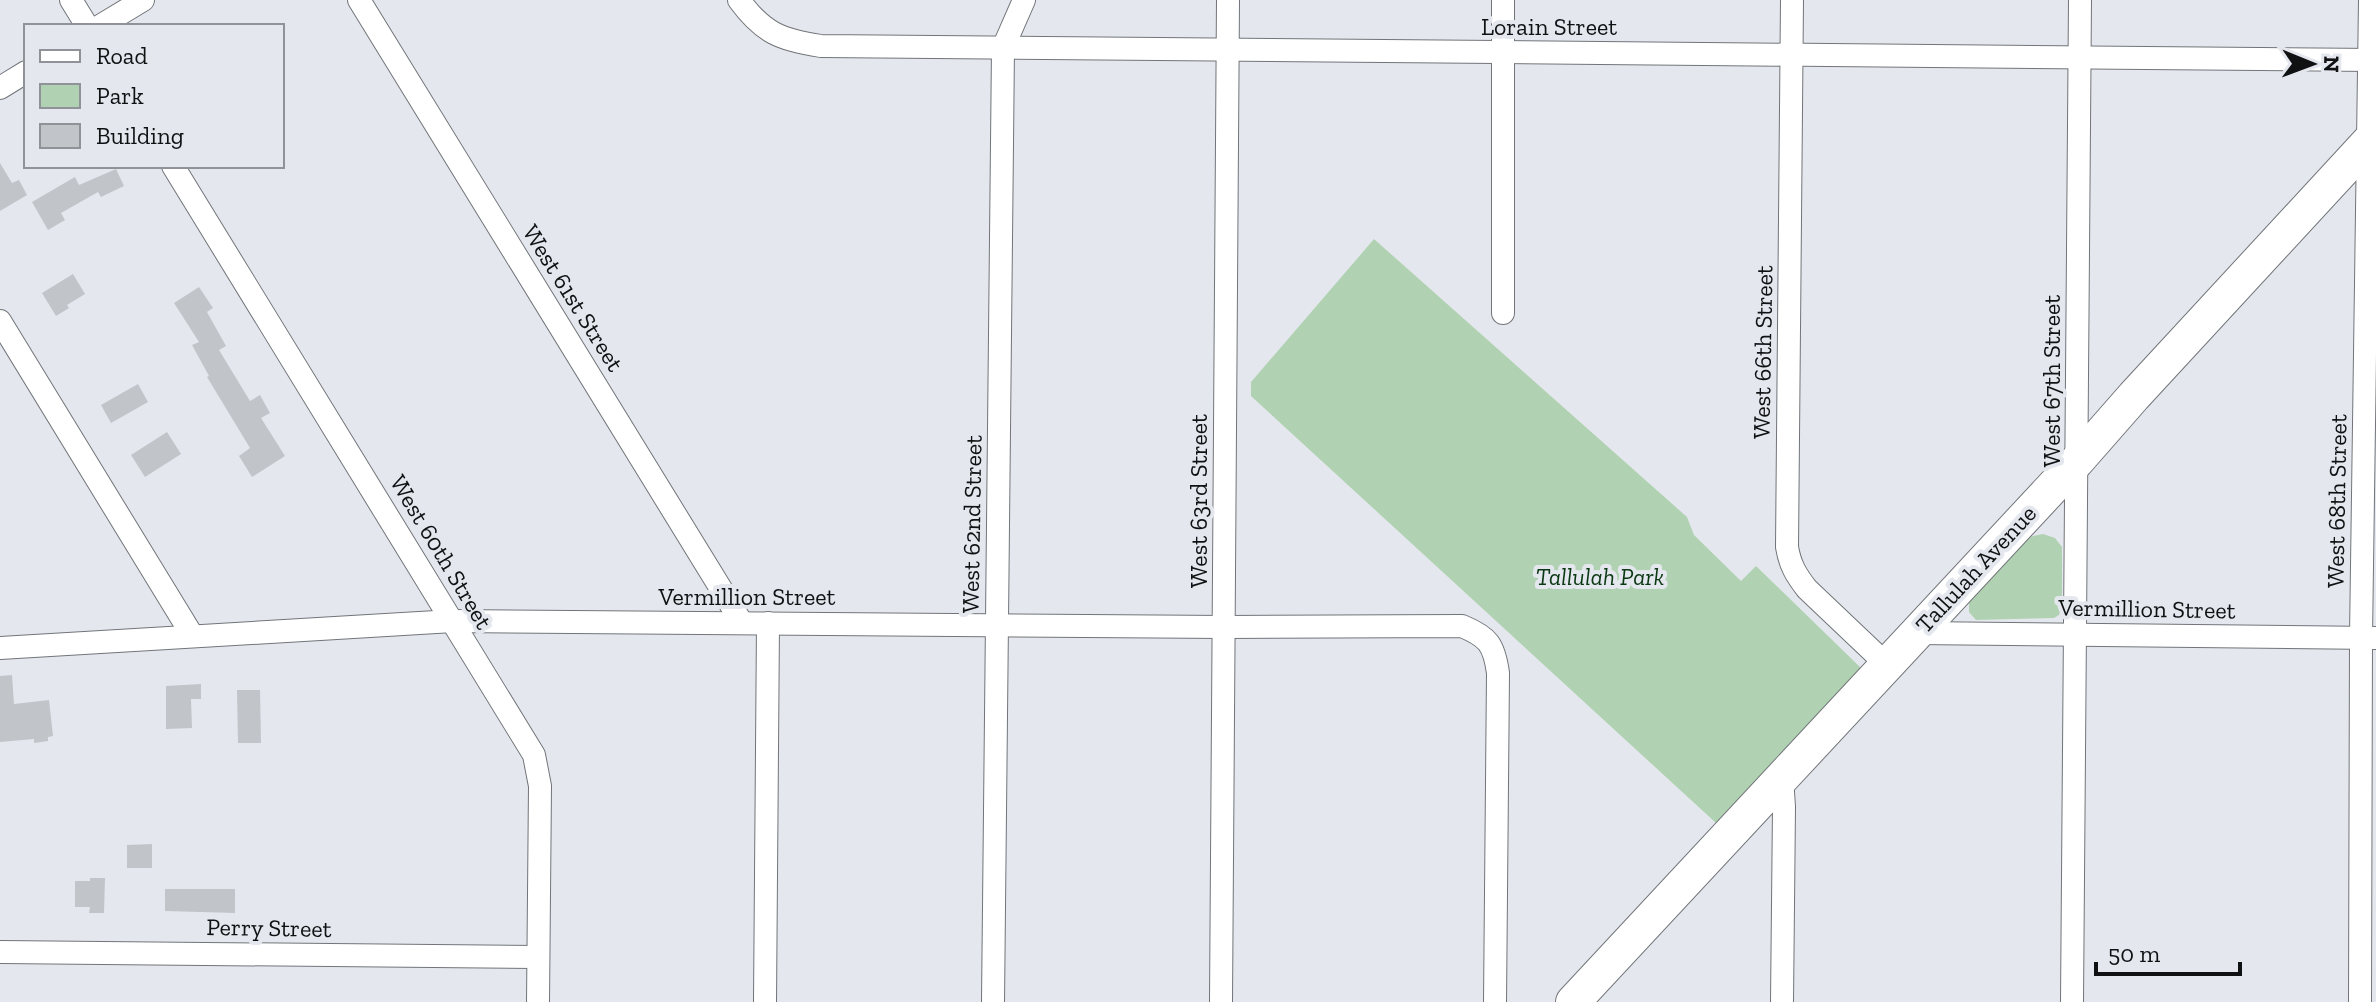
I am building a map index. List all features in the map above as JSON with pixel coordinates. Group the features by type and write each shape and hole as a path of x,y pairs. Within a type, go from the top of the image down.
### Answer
{"main road":[{"name":"Tallulah Avenue","path":"1573,1002 2077,461 2371,139"}],"street":[{"path":"71,0 86,24"},
{"path":"103,24 143,0"},
{"name":"West 61st Street","path":"359,0 742,623"},
{"name":"Lorain Street","path":"739,0 756,21 776,36 821,46 2372,60"},
{"path":"1003,48 1024,0"},
{"name":"West 63rd Street","path":"1221,1002 1228,0"},
{"path":"1503,0 1503,313"},
{"name":"West 66th Street","path":"1792,0 1789,561 1807,589 1886,664"},
{"name":"West 67th Street","path":"2072,1002 2080,0"},
{"name":"West 68th Street","path":"2360,1002 2369,638 2370,0"},
{"name":"West 62nd Street","path":"993,1002 1003,48"},
{"path":"0,88 24,73"},
{"name":"West 60th Street","path":"174,168 534,755 540,786 538,1002"},
{"path":"0,321 192,635"},
{"name":"Vermillion Street","path":"0,648 453,621 1462,626 1489,642 1496,656 1498,673 1495,1002"},
{"path":"765,1002 768,623"},
{"name":"Vermillion Street","path":"1917,633 2369,638"},
{"path":"1782,777 1782,1002"},
{"name":"Perry Street","path":"0,952 538,957"}],"green space":[{"name":"Tallulah Park","path":"1374,239 1687,517 1694,535 1741,581 1756,566 1861,668 1716,823 1251,396 1251,382"},
{"path":"2043,534 2055,538 2062,547 2062,606 2059,615 2054,618 1976,620 1969,612 1969,601 2029,537"}],"building":[{"path":"0,163 12,183 19,180 27,195 0,211"},
{"path":"116,169 124,186 101,197 98,192 61,213 65,220 48,230 32,202 75,177 79,185"},
{"path":"73,274 85,294 56,316 42,293"},
{"path":"199,287 213,308 207,312 226,346 219,350 250,401 260,395 270,413 261,418 285,456 252,477 239,456 250,448 207,377 192,345 199,342 174,303"},
{"path":"138,384 148,402 111,423 101,405"},
{"path":"167,432 181,454 145,477 131,455"},
{"path":"12,675 14,704 49,700 53,736 48,737 48,741 0,742 0,676"},
{"path":"201,684 201,699 191,699 192,728 166,729 166,686"},
{"path":"237,690 260,690 261,743 238,743"},
{"path":"152,844 152,868 127,868 127,845"},
{"path":"90,878 105,878 104,913 89,913 90,907 75,907 75,881 90,881"},
{"path":"165,889 235,889 235,913 165,911"}]}
